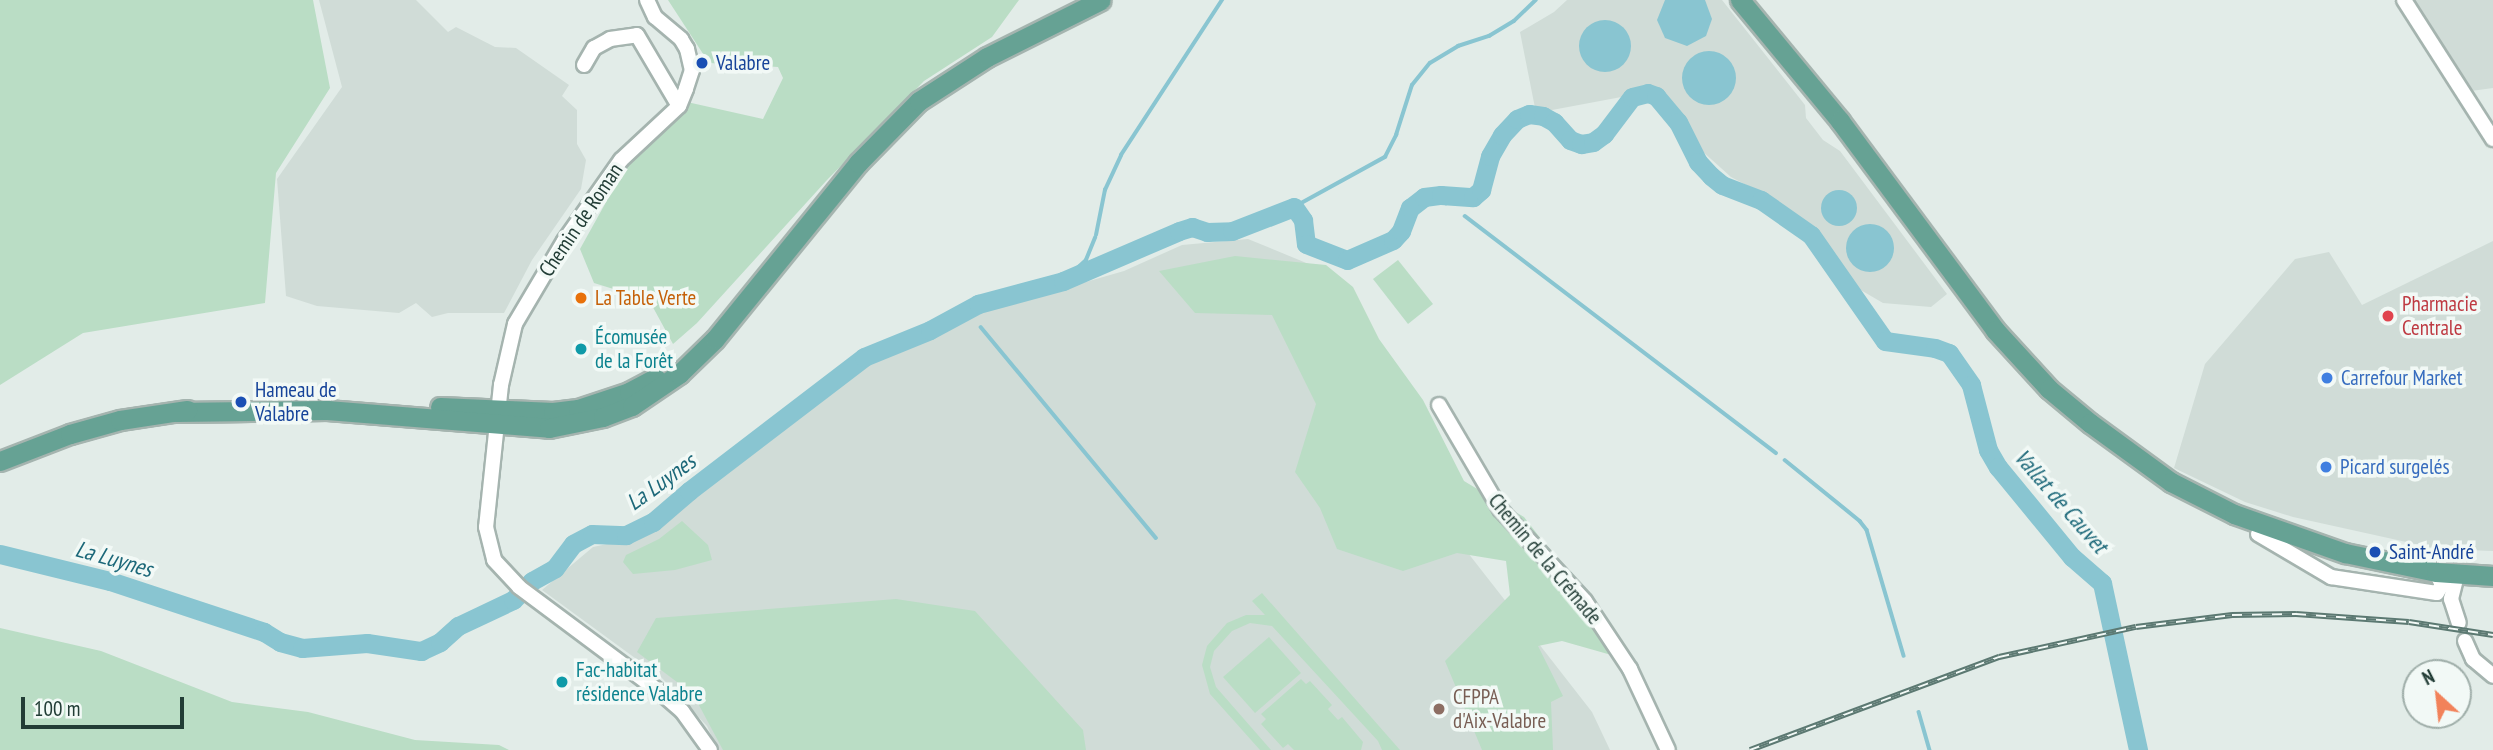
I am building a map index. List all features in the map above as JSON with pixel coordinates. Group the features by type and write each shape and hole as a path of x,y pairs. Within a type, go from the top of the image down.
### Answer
{"main road":[{"path":"0,461 70,434 120,420 220,404 332,400 524,428 575,425 632,406 680,374 715,339 858,163 919,101 987,57 1101,0"},
{"path":"1740,0 1840,121 1980,312 2049,389 2171,482 2268,532 2345,553 2436,572 2493,576"},
{"path":"2268,532 2422,561 2493,564"}],"street":[{"name":"Chemin de Roman","path":"647,0 655,17 681,39 692,70 679,106 621,160 564,241 515,324 495,423 486,527 488,547 494,559 525,591 660,692 700,732 710,750"},
{"path":"2404,0 2493,139"},
{"path":"584,65 594,48 610,39 637,35 679,106"},
{"name":"Chemin de la Crémade","path":"1439,405 1500,509 1592,612 1630,669 1668,750"},
{"path":"2457,575 2451,599 2459,623"},
{"path":"2467,647 2481,667 2493,676"}],"shaded area":[{"path":"319,0 416,0 448,32 456,27 495,47 516,48 569,85 562,96 577,110 577,144 586,160 581,189 532,260 504,313 448,313 432,317 416,303 399,313 317,306 286,296 277,179 342,87"},
{"path":"1567,0 1722,0 1805,105 1806,118 1823,140 1840,151 1947,294 1931,307 1883,303 1859,289 1801,219 1769,197 1731,177 1701,150 1657,95 1648,92 1536,113 1520,32 1554,12"},
{"path":"2413,0 2493,0 2493,88 2471,91 2432,36"},
{"path":"1248,239 1321,269 1383,444 1592,712 1610,750 718,750 707,726 661,677 542,590 593,547 645,536 871,360 949,330 988,310 1124,271 1182,245"},
{"path":"2493,241 2493,551 2438,549 2293,517 2245,502 2174,468 2205,364 2295,259 2329,252 2362,305"}],"green space":[{"path":"0,0 313,0 330,88 276,173 265,303 83,333 0,385"},
{"path":"668,0 1019,0 992,37 924,81 827,180 697,323 673,344 649,300 594,283 580,249 630,159 687,102 763,119 783,78 778,67 709,63"},
{"path":"1235,256 1326,265 1353,287 1379,339 1423,400 1464,481 1524,517 1636,662 1562,641 1538,646 1563,696 1551,702 1553,750 1482,750 1445,661 1510,595 1506,561 1457,553 1403,571 1337,549 1320,508 1295,472 1316,404 1272,315 1195,313 1159,271"},
{"path":"1398,260 1433,304 1408,324 1373,279"},
{"path":"682,521 708,545 712,560 675,570 633,574 623,562 626,555 659,539"},
{"path":"1262,593 1400,750 1382,750 1378,741 1272,626 1250,623 1232,631 1214,651 1210,667 1216,687 1271,750 1260,750 1210,694 1202,665 1207,646 1227,623 1246,615 1265,615 1252,601"},
{"path":"896,599 975,611 1083,730 1086,750 723,750 693,694 637,652 656,618"},
{"path":"0,628 101,651 232,702 308,712 415,740 499,745 509,750 0,750"},
{"path":"1269,637 1301,673 1255,713 1223,677"},
{"path":"1301,679 1306,684 1310,681 1332,705 1328,709 1338,720 1342,717 1363,742 1361,750 1294,750 1288,744 1283,748 1261,724 1266,719 1261,714"}],"water":[{"path":"1665,0 1705,0 1712,19 1706,36 1687,46 1665,38 1657,20"},
{"path":"1605,20 1615,22 1623,28 1629,36 1629,56 1623,64 1615,70 1605,72 1595,70 1587,64 1581,56 1579,46 1581,36 1587,28 1595,22"},
{"path":"1709,51 1728,59 1736,78 1728,97 1709,105 1690,97 1682,78 1690,59"},
{"path":"1839,190 1852,195 1857,208 1852,221 1839,226 1826,221 1821,208 1826,195"},
{"path":"1870,224 1887,231 1894,248 1887,265 1870,272 1853,265 1846,248 1853,231"}],"waterway":[{"path":"1096,235 1105,190 1121,155 1222,0"},
{"path":"1294,207 1385,157 1396,135 1412,85 1430,63 1458,46 1489,36 1514,21 1536,0"},
{"name":"La Luynes","path":"0,554 110,581 264,632 280,642 302,648 367,643 421,651 440,642 458,626 513,600 532,581 555,568 573,544 592,534 626,535 653,522 689,491 864,357 930,330 978,304 1063,281 1192,227 1207,232 1232,231 1294,207 1303,220 1306,244 1347,260 1393,240 1401,231 1410,208 1424,197 1473,197 1481,190 1490,156 1502,135 1517,119 1529,114 1543,116 1554,122 1570,140 1581,144 1593,142 1604,134 1632,97 1648,93 1656,96 1678,122 1698,162 1711,176 1722,185 1761,200 1811,235 1885,341 1935,348 1949,353 1971,385 1988,450 1998,467 2072,557 2102,583 2138,750"},
{"name":"Vallat de Cauvet","path":"1436,195 1446,203"},
{"path":"1465,216 1776,453"},
{"path":"1063,281 1086,260 1095,238"},
{"path":"981,327 1156,538"},
{"path":"1785,460 1860,521 1867,530 1904,656"},
{"path":"1919,712 1930,750"}],"railway":[{"path":"1750,750 1999,657 2136,627 2232,615 2296,614 2409,622 2493,635"}],"place":[{"name":"Valabre","path":"702,63"},
{"name":"La Table Verte","path":"581,298"},
{"name":"Pharmacie Centrale","path":"2388,316"},
{"name":"Écomusée de la Forêt","path":"581,349"},
{"name":"Carrefour Market","path":"2327,378"},
{"name":"Hameau de Valabre","path":"241,402"},
{"name":"Picard surgelés","path":"2326,467"},
{"name":"Saint-André","path":"2375,552"},
{"name":"Fac-habitat résidence Valabre","path":"562,682"},
{"name":"CFPPA d'Aix-Valabre","path":"1439,709"}]}
